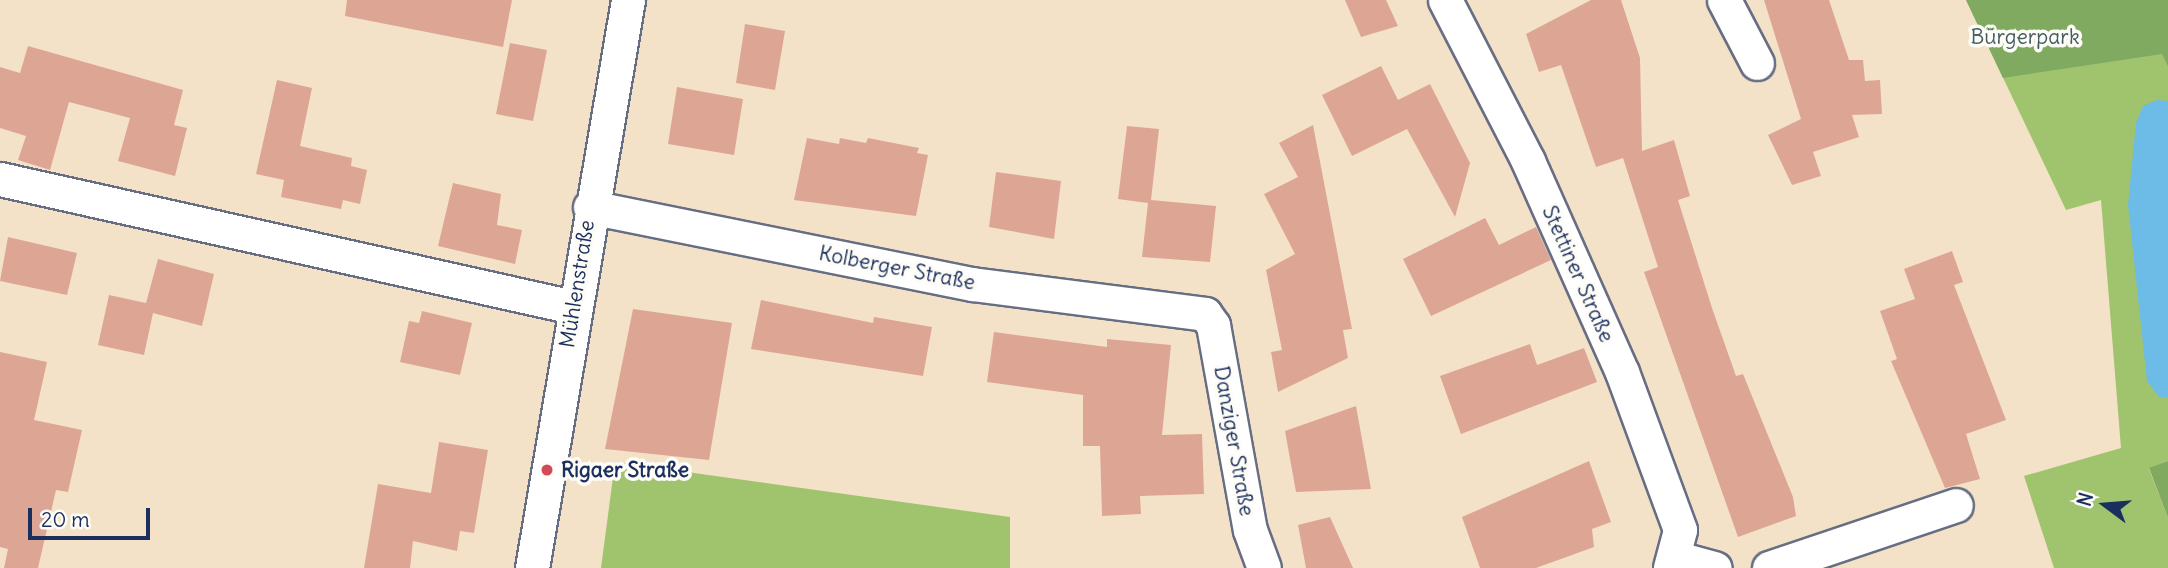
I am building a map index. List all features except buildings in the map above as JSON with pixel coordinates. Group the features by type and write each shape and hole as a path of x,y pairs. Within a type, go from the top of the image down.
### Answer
{"street":[{"name":"Mühlenstraße","path":"532,568 573,307 628,0"},
{"name":"Stettiner Straße","path":"1445,0 1528,161 1622,372 1680,530 1674,563 1715,568"},
{"path":"1724,0 1757,63"},
{"path":"0,179 573,307"},
{"name":"Kolberger Straße","path":"590,207 972,284 1205,314"},
{"name":"Danziger Straße","path":"1205,314 1213,325 1250,530 1264,568"},
{"path":"1769,568 1956,505"}],"green space":[{"path":"1966,0 2168,0 2168,461 2149,469 2168,518 2168,568 2054,568 2024,476 2121,448 2101,200 2066,210"},
{"name":"Bürgerpark","path":"1966,0 2168,0 2168,66 2162,54 2003,78"},
{"path":"2168,461 2168,518 2149,468"},
{"path":"615,462 1010,517 1010,568 601,568"}],"water":[{"path":"2157,100 2168,101 2168,397 2160,398 2147,381 2128,205 2136,123 2143,106"}],"place":[{"name":"Rigaer Straße","path":"547,470"}]}
